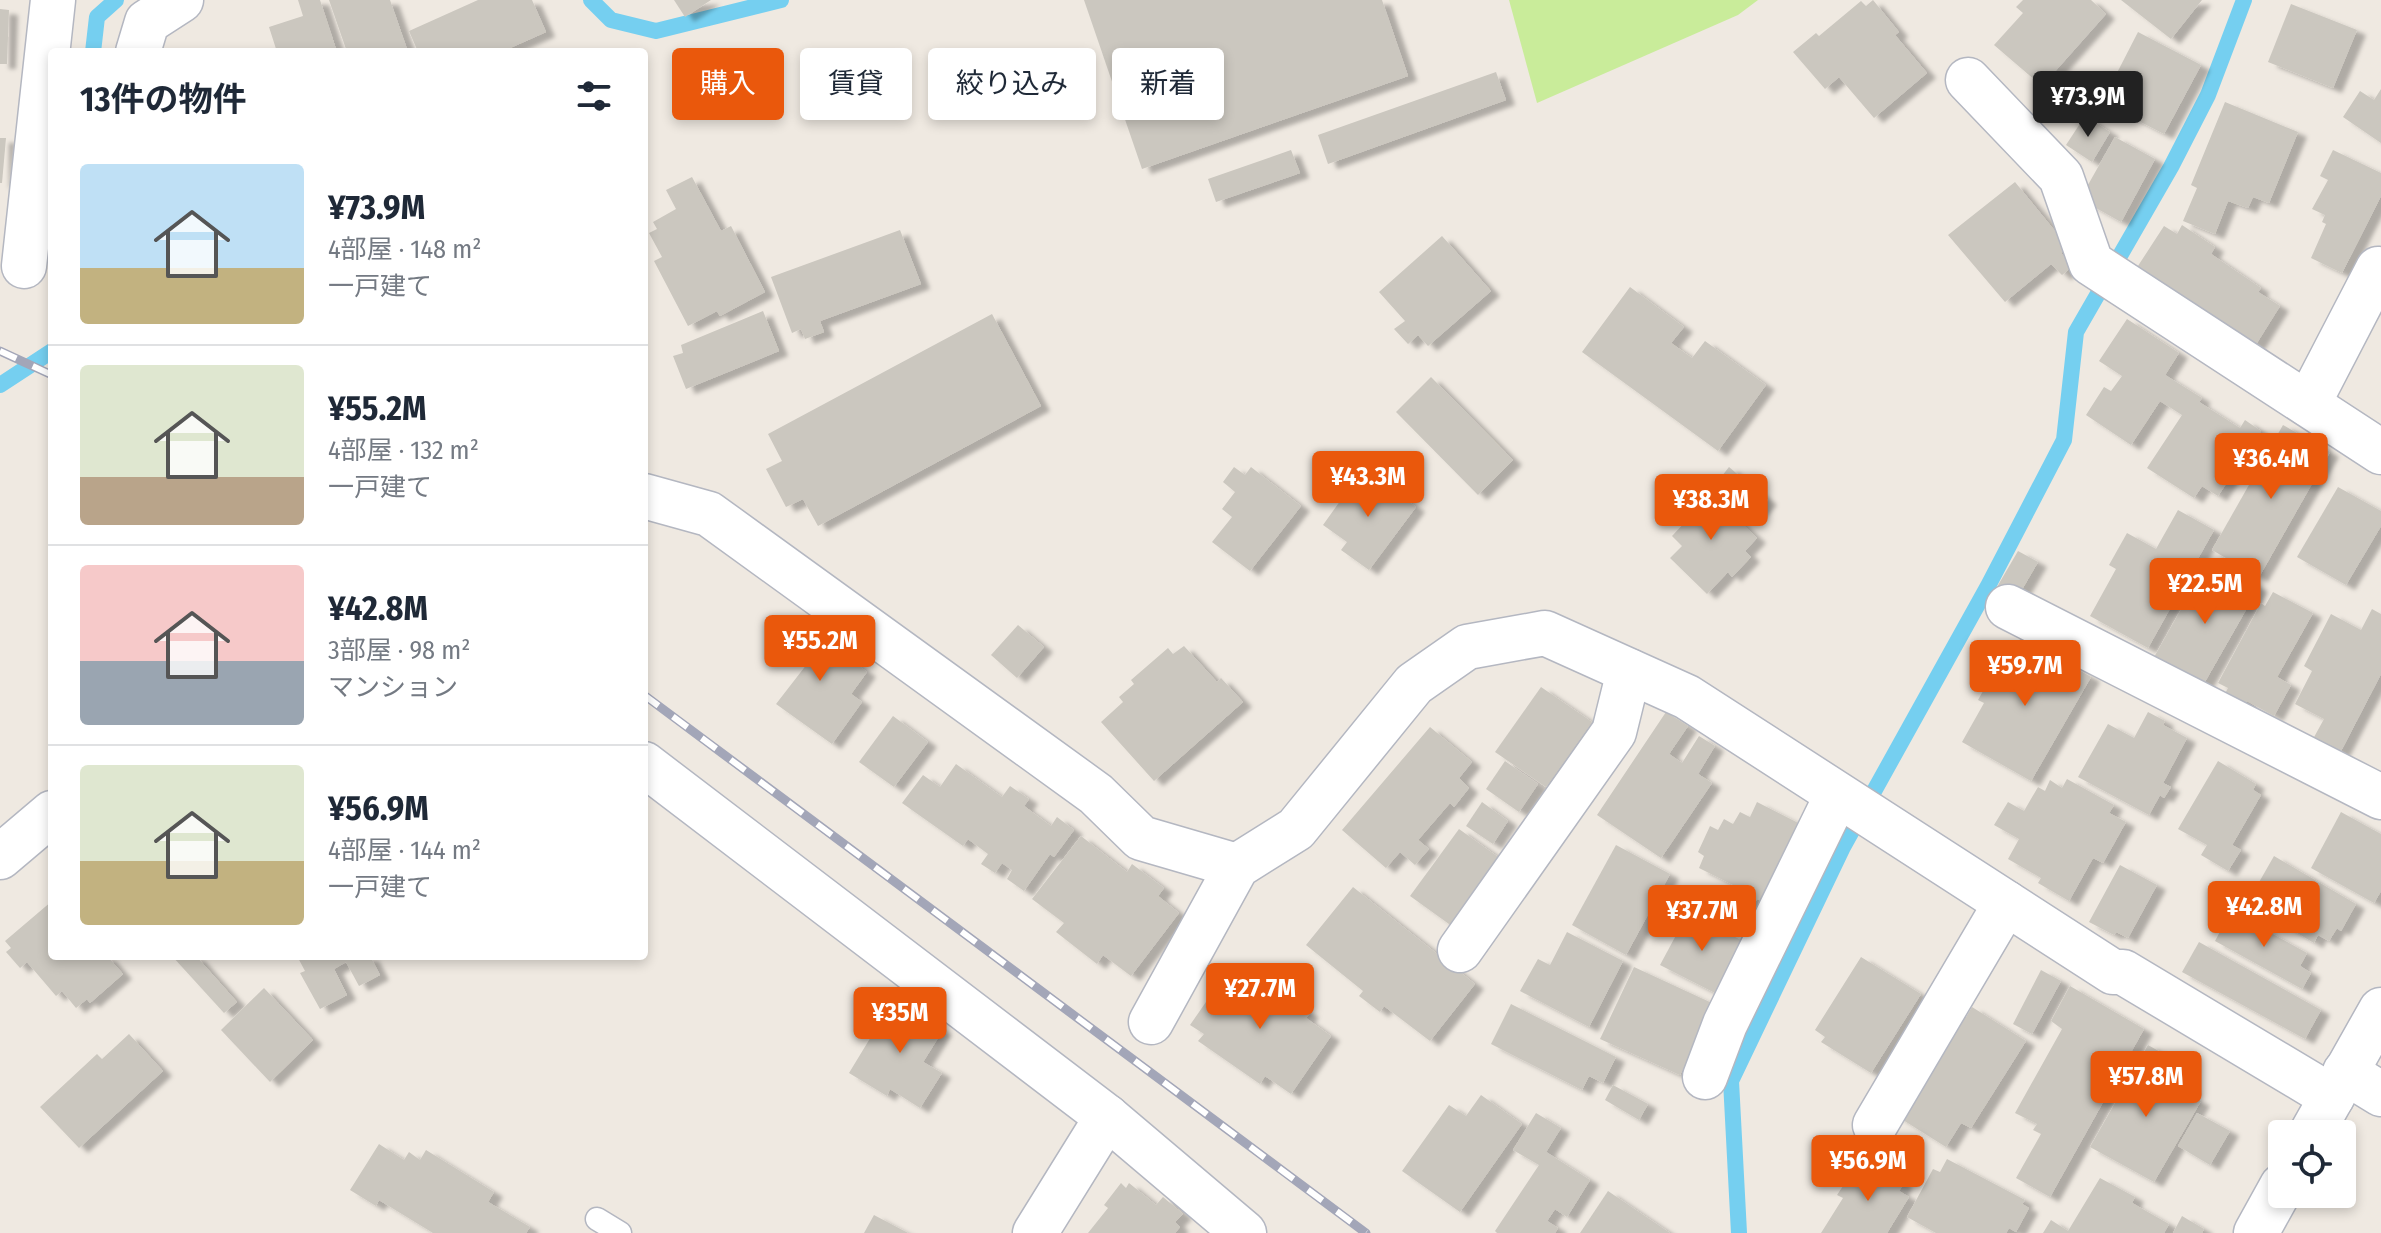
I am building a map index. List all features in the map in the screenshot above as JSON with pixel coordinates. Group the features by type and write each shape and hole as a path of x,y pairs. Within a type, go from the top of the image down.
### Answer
{"street":[{"path":"49,48 53,0"},
{"path":"139,48 147,22 181,0"},
{"path":"31,272 48,62"},
{"path":"1968,80 2061,177 2091,263 2381,452"},
{"path":"2308,404 2378,269"},
{"path":"648,497 709,514 1096,794 1141,838 1237,866"},
{"path":"2008,607 2381,797"},
{"path":"1151,1022 1237,866 1296,829 1414,684 1467,647 1545,633 1687,697 2113,972 2123,972 2353,1088"},
{"path":"1460,950 1614,732 1629,671"},
{"path":"648,767 1107,1117 1244,1233"},
{"path":"1705,1077 1725,1024 1852,805"},
{"path":"0,857 48,816"},
{"path":"1875,1125 2006,903"},
{"path":"2324,1120 2353,1088 2381,1010"},
{"path":"1035,1233 1107,1117"},
{"path":"2256,1233 2270,1208"}],"lane":[{"path":"597,1219 620,1233"}],"green space":[{"path":"1509,0 1758,0 1738,15 1537,103"}],"building":[{"path":"298,0 320,0 336,48 276,48 269,27 303,16"},
{"path":"329,0 390,0 407,48 346,48"},
{"path":"478,0 532,0 546,32 510,48 416,48 409,31"},
{"path":"674,0 711,0 685,17"},
{"path":"1084,0 1382,0 1408,76 1142,169 1125,120 1224,120 1224,48 1112,48 1112,82"},
{"path":"1873,0 1899,32 1895,35 1927,73 1874,118 1839,77 1825,89 1793,52 1816,33 1819,36 1861,1 1866,6"},
{"path":"2023,0 2091,0 2106,14 2042,86 1994,45 2023,13 2016,7"},
{"path":"2121,0 2202,0 2171,39"},
{"path":"2291,4 2357,30 2333,88 2268,62"},
{"path":"0,9 9,10 7,64 0,64"},
{"path":"2138,32 2201,65 2164,134 2102,102"},
{"path":"1496,72 1506,100 1328,164 1318,135"},
{"path":"2381,89 2381,143 2343,117 2360,91 2374,100"},
{"path":"2225,102 2298,132 2269,203 2253,197 2248,208 2228,201 2215,234 2183,221 2197,188 2191,185"},
{"path":"2085,116 2110,132 2092,162 2066,145"},
{"path":"2115,137 2155,159 2121,222 2080,199"},
{"path":"0,138 6,138 2,183 0,183"},
{"path":"1291,150 1300,173 1216,202 1208,179"},
{"path":"2333,150 2381,173 2381,196 2342,273 2311,258 2326,224 2322,222 2325,215 2312,209 2328,180 2320,176"},
{"path":"692,177 721,231 731,226 765,292 720,316 717,311 688,326 654,261 662,257 649,233 657,229 653,222 676,209 666,190"},
{"path":"2015,182 2068,247 2061,253 2073,266 2062,275 2051,264 2005,302 1948,235"},
{"path":"2182,225 2215,247 2211,254 2261,288 2258,292 2280,306 2255,346 2136,269 2164,226 2177,234"},
{"path":"900,230 921,284 820,321 824,332 805,339 801,329 792,333 771,277"},
{"path":"1442,236 1491,291 1428,346 1418,335 1408,344 1394,329 1405,321 1379,292"},
{"path":"1630,287 1684,327 1671,343 1692,358 1705,341 1766,385 1718,451 1582,352"},
{"path":"763,311 779,351 686,389 673,356 683,353 681,345"},
{"path":"992,314 1041,406 818,526 803,499 786,507 766,469 782,461 768,434"},
{"path":"2127,319 2179,353 2165,375 2202,398 2199,402 2240,428 2245,420 2261,431 2218,496 2202,486 2194,498 2147,468 2182,415 2160,401 2131,445 2086,415 2104,387 2111,391 2122,376 2099,361"},
{"path":"1431,377 1513,460 1478,495 1396,412"},
{"path":"2283,425 2330,452 2259,577 2212,550"},
{"path":"1234,467 1245,475 1251,467 1301,506 1250,571 1212,542 1232,517 1222,509 1235,492 1223,482"},
{"path":"1729,467 1768,500 1756,514 1718,481"},
{"path":"1363,469 1416,507 1369,570 1341,550 1347,542 1323,525"},
{"path":"1703,487 1757,538 1745,551 1751,557 1732,577 1728,572 1707,594 1670,558 1682,546 1672,536 1688,519 1680,511"},
{"path":"2338,487 2381,511 2381,526 2346,585 2297,557"},
{"path":"2178,510 2214,530 2148,648 2090,616 2116,569 2109,565 2127,533 2156,549"},
{"path":"2018,551 2038,562 2017,598 1997,587"},
{"path":"2232,571 2259,587 2202,687 2153,659 2202,572 2224,585"},
{"path":"2273,592 2313,613 2277,677 2291,685 2274,716 2247,701 2241,710 2222,699 2228,688 2218,683 2261,603 2265,606"},
{"path":"2372,609 2381,614 2381,674 2340,753 2313,739 2324,719 2295,704 2312,671 2304,666 2331,614 2361,630"},
{"path":"792,617 867,672 851,694 862,702 832,744 776,704 807,664 776,640"},
{"path":"1018,625 1044,647 1017,678 991,655"},
{"path":"2021,637 2091,677 2031,781 1962,742 1984,703 1978,700 2009,645 2015,649"},
{"path":"1184,646 1217,682 1221,678 1243,702 1154,781 1101,722 1123,702 1119,697 1134,684 1131,680 1168,648 1173,654"},
{"path":"1541,687 1592,722 1546,787 1495,752"},
{"path":"1666,712 1688,726 1669,754 1682,763 1699,736 1715,746 1698,774 1712,783 1661,858 1597,815"},
{"path":"2148,712 2165,721 2163,725 2187,738 2163,783 2171,787 2164,798 2160,795 2149,815 2078,777 2108,724 2134,738"},
{"path":"893,716 928,742 894,787 859,762"},
{"path":"1430,727 1472,762 1459,778 1469,788 1454,807 1450,803 1418,840 1429,849 1415,865 1400,852 1386,868 1342,830"},
{"path":"1505,761 1538,784 1519,812 1486,789"},
{"path":"2218,761 2256,784 2253,790 2261,795 2232,845 2241,850 2228,871 2201,855 2207,845 2178,829"},
{"path":"956,764 1002,797 1010,786 1029,799 1024,806 1051,826 1057,817 1074,830 1054,857 1050,854 1024,891 1007,879 1012,870 1002,863 995,873 981,864 988,854 968,839 963,846 902,803 923,775 940,787"},
{"path":"2067,779 2114,805 2109,813 2126,822 2103,863 2093,858 2069,901 2038,883 2041,878 2008,859 2019,839 1994,825 2008,802 2024,811 2038,787 2045,791 2050,780 2062,788"},
{"path":"1482,802 1508,821 1493,844 1466,826"},
{"path":"1757,802 1804,826 1765,903 1757,899 1752,907 1736,899 1741,889 1699,868 1704,856 1698,852 1710,826 1718,830 1724,819 1733,824 1740,812 1750,817"},
{"path":"2341,812 2381,834 2381,891 2374,903 2311,868"},
{"path":"1459,829 1505,862 1456,929 1410,896"},
{"path":"1081,836 1127,872 1132,864 1164,888 1158,896 1179,913 1131,976 1103,955 1097,964 1056,932 1064,923 1032,899"},
{"path":"1616,845 1670,874 1626,955 1572,925"},
{"path":"2274,856 2356,904 2341,931 2337,928 2329,941 2318,935 2314,943 2274,919 2282,906 2254,891"},
{"path":"2120,865 2157,885 2128,938 2116,932 2114,935 2089,922"},
{"path":"1353,887 1475,984 1430,1041 1384,1006 1380,1012 1359,996 1363,991 1306,945"},
{"path":"48,904 48,960 111,960 123,974 90,1003 87,999 76,1008 62,991 56,996 27,962 20,968 6,952 11,948 5,941"},
{"path":"2231,911 2307,953 2300,966 2311,973 2302,989 2215,941"},
{"path":"1688,913 1743,941 1715,993 1660,965"},
{"path":"1567,932 1623,961 1589,1027 1520,991 1538,959 1550,965"},
{"path":"2199,942 2321,1010 2305,1039 2182,972"},
{"path":"1861,957 1921,994 1871,1073 1821,1042 1825,1037 1815,1030"},
{"path":"176,960 200,960 237,1002 224,1013"},
{"path":"299,960 372,960 380,975 359,986 346,962 334,969 347,995 320,1009 300,973 305,971"},
{"path":"1231,966 1259,986 1263,981 1310,1013 1306,1018 1331,1036 1291,1094 1265,1076 1260,1084 1198,1041 1204,1034 1190,1025"},
{"path":"1634,967 1714,1004 1680,1075 1600,1039"},
{"path":"2041,970 2061,981 2032,1034 2013,1024"},
{"path":"2070,986 2144,1029 2050,1197 2016,1178 2041,1134 2033,1130 2037,1124 2015,1113 2062,1029 2051,1021"},
{"path":"264,988 313,1040 270,1082 221,1030"},
{"path":"894,999 943,1030 923,1062 942,1073 920,1108 890,1089 887,1096 849,1073"},
{"path":"1511,1004 1616,1057 1603,1083 1589,1076 1582,1090 1491,1044"},
{"path":"1972,1007 2026,1041 1971,1128 1961,1123 1946,1147 1895,1115 1959,1013 1966,1017"},
{"path":"129,1034 163,1071 79,1148 40,1107 97,1054 102,1059"},
{"path":"2148,1045 2164,1054 2156,1069 2192,1090 2188,1095 2201,1101 2154,1182 2090,1147"},
{"path":"1613,1085 1648,1104 1639,1120 1605,1100"},
{"path":"1481,1095 1522,1124 1460,1212 1402,1171 1449,1105 1466,1116"},
{"path":"1536,1113 1561,1128 1546,1152 1590,1180 1567,1217 1555,1209 1547,1221 1558,1228 1555,1233 1497,1233 1495,1231 1539,1165 1513,1150"},
{"path":"2197,1113 2230,1131 2210,1165 2178,1146"},
{"path":"379,1144 404,1160 409,1152 420,1160 426,1150 494,1192 488,1202 530,1227 526,1233 433,1233 379,1200 376,1206 350,1190"},
{"path":"1947,1159 2025,1200 2022,1204 2029,1208 2016,1232 2009,1228 2006,1233 1936,1233 1907,1217 1933,1169 1940,1172"},
{"path":"1869,1161 1904,1183 1899,1191 1909,1197 1887,1233 1821,1233 1843,1198 1837,1195 1851,1174 1858,1178"},
{"path":"2100,1178 2135,1197 2132,1203 2169,1224 2164,1233 2043,1233 2051,1220 2068,1231"},
{"path":"1121,1183 1126,1188 1129,1183 1156,1205 1163,1197 1183,1214 1175,1222 1180,1227 1175,1233 1088,1233 1108,1208 1104,1205"},
{"path":"1608,1191 1670,1233 1580,1233"},
{"path":"874,1215 908,1233 864,1233"},
{"path":"2182,1216 2204,1229 2202,1233 2173,1233"}],"waterway":[{"path":"93,48 97,17 116,0"},
{"path":"591,0 611,20 656,31 781,0"},
{"path":"1739,1233 1731,1081 1843,847 1988,586 2064,440 2076,332 2171,167 2208,95 2244,0"},
{"path":"0,385 48,354"}],"railway":[{"path":"0,351 48,373"},
{"path":"648,698 1366,1233"}]}
